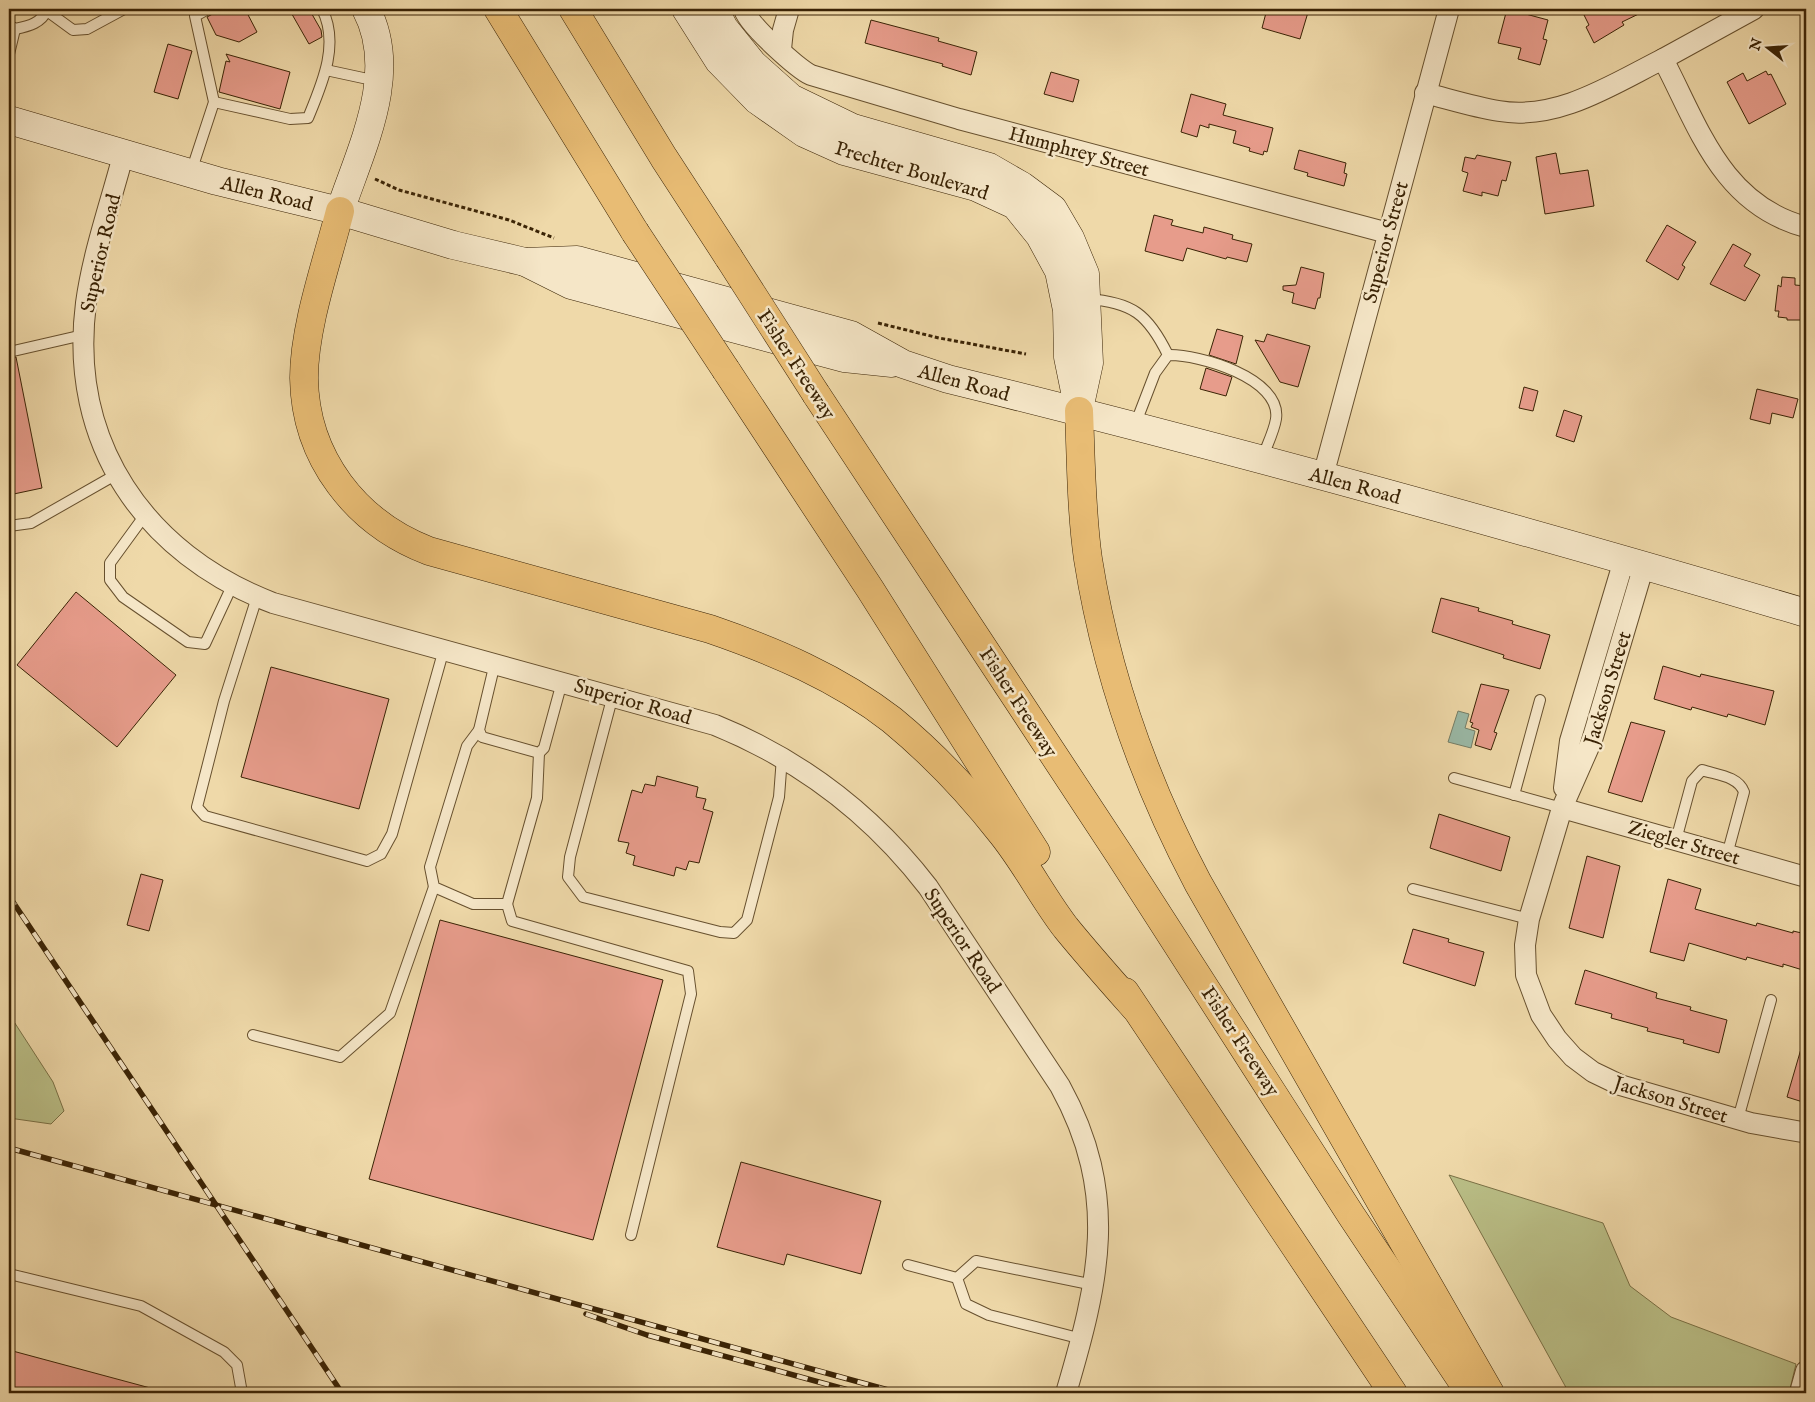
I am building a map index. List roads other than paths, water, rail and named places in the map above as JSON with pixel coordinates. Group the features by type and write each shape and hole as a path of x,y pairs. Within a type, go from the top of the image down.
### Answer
{"highway":[{"path":"498,9 635,232 870,589 1135,1008 1393,1393"},
{"name":"Fisher Freeway","path":"573,9 664,158 816,394 1124,862 1351,1215 1470,1393"},
{"path":"340,211 310,329 304,377 307,407 316,440 337,482 361,510 397,537 429,551 710,629 756,645 804,667 849,692 892,720 955,779 1003,835 1065,927 1135,1008"},
{"path":"1079,411 1084,521 1092,576 1108,657 1125,716 1158,803 1198,883 1490,1393"}],"main road":[{"path":"340,211 375,102 379,82 377,40 366,9"},
{"name":"Prechter Boulevard","path":"686,9 719,61 757,100 804,133 844,151 976,187 1015,205 1040,236 1059,271 1067,310 1068,357 1079,411"},
{"name":"Prechter Boulevard","path":"714,9 724,28 753,64 791,98 852,128 989,167 1022,186 1053,209 1070,238 1085,274 1089,363 1079,411"},
{"name":"Allen Road","path":"9,120 190,172 340,211 454,244 525,262 577,260 851,335 903,364 948,379 1079,411 1323,476 1634,562 1806,613"}],"street":[{"name":"Humphrey Street","path":"744,9 755,26 799,69 811,75 978,124 1388,233"},
{"path":"781,50 783,30 789,9"},
{"name":"Superior Street","path":"1323,476 1449,9"},
{"path":"1425,93 1500,112 1534,112 1572,103 1663,59 1750,10"},
{"path":"1663,59 1712,155 1730,181 1739,191 1765,208 1806,227"},
{"name":"Superior Road","path":"124,152 94,260 86,304 83,335 85,370 94,419 117,474 145,515 172,544 195,563 232,586 256,597 715,725 782,757 844,798 885,836 910,864 1060,1086 1080,1126 1092,1168 1099,1225 1094,1285 1082,1339 1066,1393"},
{"name":"Jackson Street","path":"1634,562 1570,741 1562,808 1529,919 1525,945 1526,974 1530,988 1541,1014 1557,1039 1573,1056 1593,1072 1620,1085 1738,1119 1802,1132"},
{"name":"Ziegler Street","path":"1562,808 1806,877"}],"lane":[{"path":"9,54 12,27 31,26 39,22 47,10 73,30 88,29 124,9"},
{"path":"190,172 214,102 195,16 208,9"},
{"path":"214,102 290,119 308,118 326,70 330,38 322,9"},
{"path":"326,70 379,82"},
{"path":"1086,299 1106,300 1125,306 1142,316 1155,330 1168,355"},
{"path":"9,352 83,335"},
{"path":"1134,426 1155,372 1168,355 1183,354 1241,373 1268,393 1274,405 1276,419 1261,460"},
{"path":"9,526 31,523 117,474"},
{"path":"145,515 110,563 110,580 123,598 188,642 205,644 232,586"},
{"path":"256,597 224,701 197,807 206,816 367,861 381,854 392,834 444,649"},
{"path":"253,1035 340,1057 390,1014 434,887 430,867 466,746 479,730 496,664"},
{"path":"562,682 544,748 539,753 537,798 507,904 512,921 688,971 691,994 631,1235"},
{"path":"613,696 570,857 568,877 583,897 720,932 734,933 747,920 779,797 782,757"},
{"path":"1514,795 1540,700"},
{"path":"479,730 482,737 539,753"},
{"path":"1676,840 1692,782 1702,770 1736,780 1744,792 1727,854"},
{"path":"1454,778 1562,808"},
{"path":"434,887 474,904 507,904"},
{"path":"1413,889 1529,919"},
{"path":"1738,1119 1770,1000"},
{"path":"957,1278 976,1261 1094,1285"},
{"path":"908,1265 957,1278"},
{"path":"9,1274 141,1306 224,1352 237,1366 242,1393"},
{"path":"957,1278 966,1304 989,1314 1082,1339"}],"railway":[{"path":"9,896 342,1393"},
{"path":"9,1148 899,1393"},
{"path":"586,1314 647,1335 859,1393"}]}
